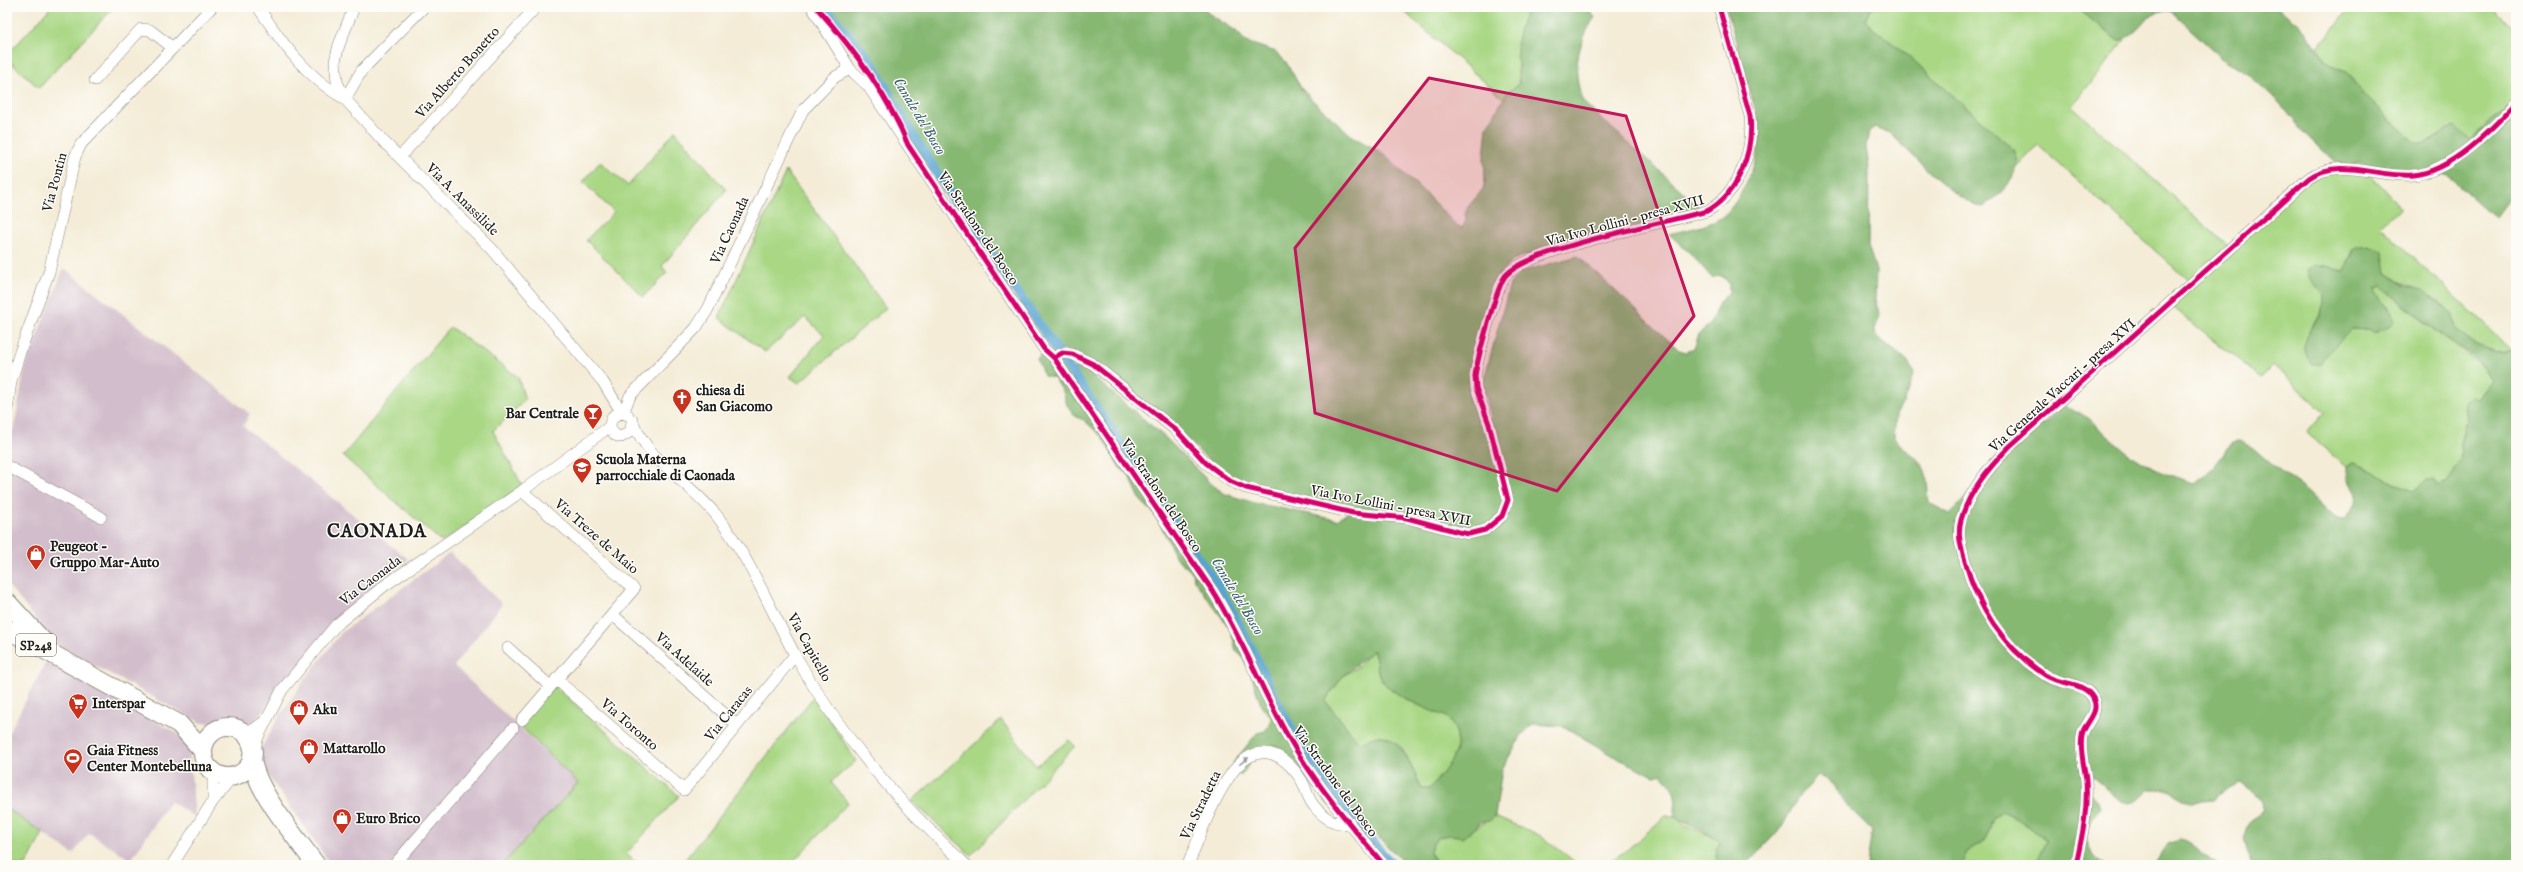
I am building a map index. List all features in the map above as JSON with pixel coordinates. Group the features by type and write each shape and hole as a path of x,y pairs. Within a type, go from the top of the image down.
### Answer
{"main road":[{"path":"7,602 35,634 66,661"},
{"name":"SP248","path":"7,629 179,724 215,730"},
{"name":"SP248","path":"179,724 202,751"},
{"path":"265,794 236,776 220,776 213,772 206,764 202,751 205,742 215,730 225,727 239,730 249,740 253,755 252,766 265,794 316,865"},
{"path":"236,776 246,769 253,755"}],"street":[{"name":"Via Pontin","path":"7,410 11,381 49,272 75,157 81,144 212,7"},
{"path":"258,7 298,64 330,90 345,99 362,70 424,7"},
{"name":"Via A. Anassilide","path":"354,7 338,45 335,61 337,82 345,99 400,157 492,249 603,382 615,402 626,416"},
{"name":"Via Alberto Bonetto","path":"400,157 536,7"},
{"name":"Via Stradone del Bosco","path":"812,7 850,69 868,86 1044,349 1057,356 1212,590 1232,623 1288,735 1350,823 1384,865"},
{"name":"Via Ivo Lollini - presa XVII","path":"1057,356 1081,357 1093,364 1177,431 1206,463 1230,481 1246,488 1353,512 1407,518 1469,534 1485,530 1502,516 1508,500 1489,424 1476,388 1475,376 1500,283 1515,267 1528,260 1561,249 1707,211 1726,198 1747,158 1752,132 1750,116 1719,7"},
{"path":"95,80 141,28 150,30 173,48"},
{"name":"Via Caonada","path":"626,416 630,396 696,328 708,309 803,110 835,77 850,69"},
{"name":"Via Generale Vaccari - presa XVI","path":"2076,865 2086,816 2082,735 2093,717 2095,706 2093,698 2088,692 2079,686 2054,681 2033,666 1995,628 1985,612 1967,570 1959,536 1961,520 1968,500 1993,464 2009,447 2309,178 2318,172 2331,168 2368,170 2400,175 2413,175 2425,172 2453,159 2480,139 2516,103"},
{"path":"615,402 615,429 638,436"},
{"name":"Via Caonada","path":"253,755 266,720 282,690 336,625 384,586 598,437 615,429 633,426 626,416 617,414 615,429"},
{"name":"Via Capitello","path":"626,416 638,436 655,456 716,515 749,566 795,655 823,702 873,770 919,821 966,865"},
{"path":"7,466 101,517"},
{"name":"Via Treze de Maio","path":"522,491 634,589 522,720"},
{"name":"Via Adelaide","path":"613,615 737,725"},
{"name":"Via Toronto","path":"508,648 684,790"},
{"name":"Via Caracas","path":"684,790 795,655"},
{"path":"239,730 252,730 266,720"},
{"path":"394,865 513,728"},
{"name":"Via Stradetta","path":"1188,865 1211,810 1231,775 1241,763 1258,752 1270,753 1283,758 1293,768 1303,783 1312,804 1330,822 1342,825 1350,823"},
{"path":"213,772 214,801"},
{"path":"172,865 214,801 236,776"}],"highlighted area":[{"path":"1429,78 1626,116 1694,316 1557,491 1315,413 1295,248"}],"shaded area":[{"path":"64,268 250,414 243,426 408,559 353,606 250,726 225,719 216,723 201,723 57,645 7,584 7,449 14,427 26,363"},
{"path":"450,553 502,604 454,666 578,783 502,865 331,865 256,758 274,725 304,680 342,632"},
{"path":"46,662 188,739 195,817 170,801 131,860 89,833 73,854 7,809 7,736"}],"green space":[{"path":"51,7 114,7 39,88 7,59 7,55"},
{"path":"826,7 1203,7 1208,13 1236,31 1246,42 1276,52 1286,62 1301,88 1312,100 1353,137 1381,152 1422,190 1455,224 1462,228 1466,221 1465,214 1468,207 1483,189 1485,181 1484,158 1487,127 1507,93 1519,84 1517,54 1521,24 1525,15 1531,7 1584,7 1595,17 1584,37 1578,59 1578,82 1580,93 1585,104 1703,210 1513,260 1498,277 1469,381 1469,393 1479,425 1491,418 1483,383 1510,284 1520,272 1578,256 1679,350 1686,352 1694,349 1699,334 1710,324 1719,303 1729,292 1729,284 1725,278 1719,275 1712,278 1692,255 1669,234 1708,224 1719,219 1726,213 1733,205 1747,182 1759,147 1760,133 1758,119 1726,7 1872,7 1865,20 1870,26 1906,54 2010,146 2016,154 2016,171 2011,180 1997,196 1983,207 1958,196 1934,176 1890,133 1875,127 1869,131 1866,146 1869,169 1868,246 1876,270 1875,300 1880,315 1875,329 1876,336 1906,360 1914,372 1904,401 1896,414 1894,438 1917,459 1923,467 1931,504 1950,514 2037,425 2042,425 2049,421 2060,408 2064,406 2073,409 2089,419 2117,445 2141,462 2167,474 2195,483 2213,468 2232,443 2239,441 2253,448 2271,464 2303,487 2337,520 2345,520 2353,508 2356,500 2357,494 2349,482 2346,467 2353,463 2374,471 2393,484 2414,491 2426,480 2433,480 2439,485 2446,483 2462,458 2461,444 2468,415 2464,401 2471,397 2478,399 2492,381 2485,368 2473,356 2447,340 2382,286 2376,289 2377,294 2394,321 2389,327 2374,333 2367,330 2352,329 2324,357 2320,364 2312,364 2306,355 2305,347 2307,339 2310,330 2320,314 2325,296 2309,277 2307,270 2314,265 2344,271 2354,249 2361,247 2372,247 2379,250 2383,252 2386,273 2407,286 2423,290 2447,309 2453,314 2456,329 2474,344 2495,352 2503,353 2513,350 2516,352 2516,865 2251,865 2247,844 2243,838 2248,824 2264,809 2263,801 2239,783 2232,786 2214,800 2191,802 2183,800 2171,790 2148,790 2138,800 2130,803 2124,802 2117,798 2091,775 2085,772 2084,785 2098,801 2100,808 2089,823 2086,837 2091,851 2104,865 2034,865 2046,842 2026,824 2002,811 1992,820 1988,833 1983,841 1967,853 1962,865 1867,865 1872,830 1848,806 1832,784 1818,776 1797,799 1782,827 1746,865 1719,865 1716,849 1720,842 1709,834 1679,820 1674,816 1676,804 1673,789 1662,774 1654,776 1619,759 1563,726 1533,724 1521,736 1502,769 1495,816 1489,821 1481,822 1464,837 1447,835 1438,838 1434,842 1430,853 1439,865 1406,865 1362,821 1328,805 1294,760 1276,746 1267,746 1262,749 1241,775 1233,763 1257,733 1265,731 1270,724 1271,717 1261,705 1250,671 1242,656 1236,651 1231,630 1194,580 1193,573 1176,558 1161,525 1153,512 1141,501 1128,473 1120,468 1102,437 1084,420 1076,417 1067,405 1063,391 1054,378 1044,376 1037,359 1041,354 1055,362 1086,371 1166,438 1211,484 1225,494 1255,503 1337,520 1353,509 1231,481 1175,428 1068,351 1052,345 917,143 884,80 864,49","holes":["1373,650 1379,674 1384,683 1409,700 1445,716 1453,725 1457,735 1457,745 1454,754 1443,773 1429,789 1422,789 1407,758 1396,743 1390,738 1383,736 1374,737 1359,742 1325,701 1343,676"]},
{"path":"1399,7 1531,7 1521,24 1519,34 1517,54 1519,84 1507,93 1505,100"},
{"path":"1872,7 2076,7 2117,40 2125,40 2072,106 2230,248 2311,173 2349,168 2359,162 2401,207 2380,226 2511,350 2496,352 2488,350 2468,339 2456,329 2453,318 2439,301 2386,273 2384,266 2385,259 2369,246 2354,249 2344,271 2322,266 2309,277 2325,295 2325,303 2306,337 2324,357 2352,329 2368,330 2374,333 2389,327 2388,308 2378,296 2375,289 2382,286 2445,339 2472,357 2488,373 2492,381 2478,399 2465,408 2468,415 2461,444 2462,458 2460,465 2446,483 2439,485 2433,480 2414,491 2393,484 2374,471 2353,463 2346,467 2307,433 2325,412 2273,365 2261,378 2169,304 2191,283 2038,145 2018,166 2015,151 1906,54 1870,26 1865,20"},
{"path":"2076,7 2277,7 2304,29 2331,66 2346,72 2367,98 2412,140 2418,143 2429,142 2454,126 2471,141 2490,119 2516,106 2516,190 2495,218 2445,173 2435,174 2430,179 2359,162 2342,169 2302,130 2277,100 2248,74 2226,62 2174,14 2165,11 2157,12 2133,34 2126,38 2117,40"},
{"path":"2350,7 2365,7 2372,14 2378,7 2490,7 2516,30 2516,106 2471,141 2439,134 2426,143 2420,143 2412,140 2367,98 2346,72 2331,66 2317,49"},
{"path":"675,131 726,190 662,266 667,273 643,297 586,240 614,212 583,182 600,162 628,186"},
{"path":"786,171 886,308 799,383 790,377 824,335 805,317 765,352 719,318"},
{"path":"450,327 518,377 525,400 493,431 523,487 442,542 343,456"},
{"path":"1373,650 1379,676 1386,685 1410,701 1445,716 1453,725 1457,735 1457,745 1454,754 1443,773 1429,789 1422,789 1402,748 1382,736 1359,742 1325,701 1343,676 1357,667"},
{"path":"551,683 679,796 626,854 639,865 502,865 578,783 514,720"},
{"path":"814,696 856,761 831,782 848,803 790,865 681,865"},
{"path":"1001,720 1036,766 1069,740 1075,746 971,855 912,801"},
{"path":"7,809 43,833 26,865 7,865"},
{"path":"2001,811 2025,824 2046,842 2036,863 2034,865 1962,865 1967,853 1986,837 1992,821"},
{"path":"1495,816 1543,837 1579,865 1439,865 1430,853 1435,841 1439,838 1451,834 1470,833"},
{"path":"1666,816 1674,816 1685,826 1714,837 1720,842 1717,856 1719,865 1602,865 1628,849"},
{"path":"2181,840 2191,845 2218,865 2153,865 2167,844"}],"waterway":[{"name":"Canale del Bosco","path":"824,7 871,62 911,133 950,194 1215,583 1236,620 1294,734 1315,767 1353,820 1393,865"}],"cycle path":[{"path":"816,7 856,55 868,72 890,107 908,145 1044,349 1054,358 1212,590 1232,625 1286,733 1308,768 1345,818 1384,865"},
{"path":"1054,358 1062,353 1072,354 1093,364 1177,431 1206,463 1230,481 1246,488 1353,513 1407,518 1469,534 1485,530 1502,516 1508,500 1489,424 1476,388 1475,376 1479,355 1493,307 1502,281 1506,275 1520,265 1542,255 1570,246 1600,237 1707,211 1728,193 1742,170 1747,157 1751,129 1750,116 1719,7"},
{"path":"2076,865 2086,802 2086,781 2081,742 2083,731 2094,713 2095,703 2093,698 2084,689 2051,678 2030,664 2005,639 1994,626 1985,611 1970,578 1959,536 1961,520 1974,490 1980,480 2009,447 2309,178 2321,172 2333,169 2360,170 2400,175 2413,175 2427,172 2456,158 2469,148 2495,125 2516,103"}],"place":[{"name":"chiesa di San Giacomo","path":"682,415"},
{"name":"Bar Centrale","path":"593,430"},
{"name":"Scuola Materna parrocchiale di Caonada","path":"582,484"},
{"name":"Peugeot - Gruppo Mar-Auto","path":"36,571"},
{"name":"Interspar","path":"78,720"},
{"name":"Aku","path":"299,726"},
{"name":"Mattarollo","path":"309,765"},
{"name":"Gaia Fitness Center Montebelluna","path":"73,775"},
{"name":"Euro Brico","path":"342,835"}],"district":[{"name":"CAONADA","path":"377,531"}]}
